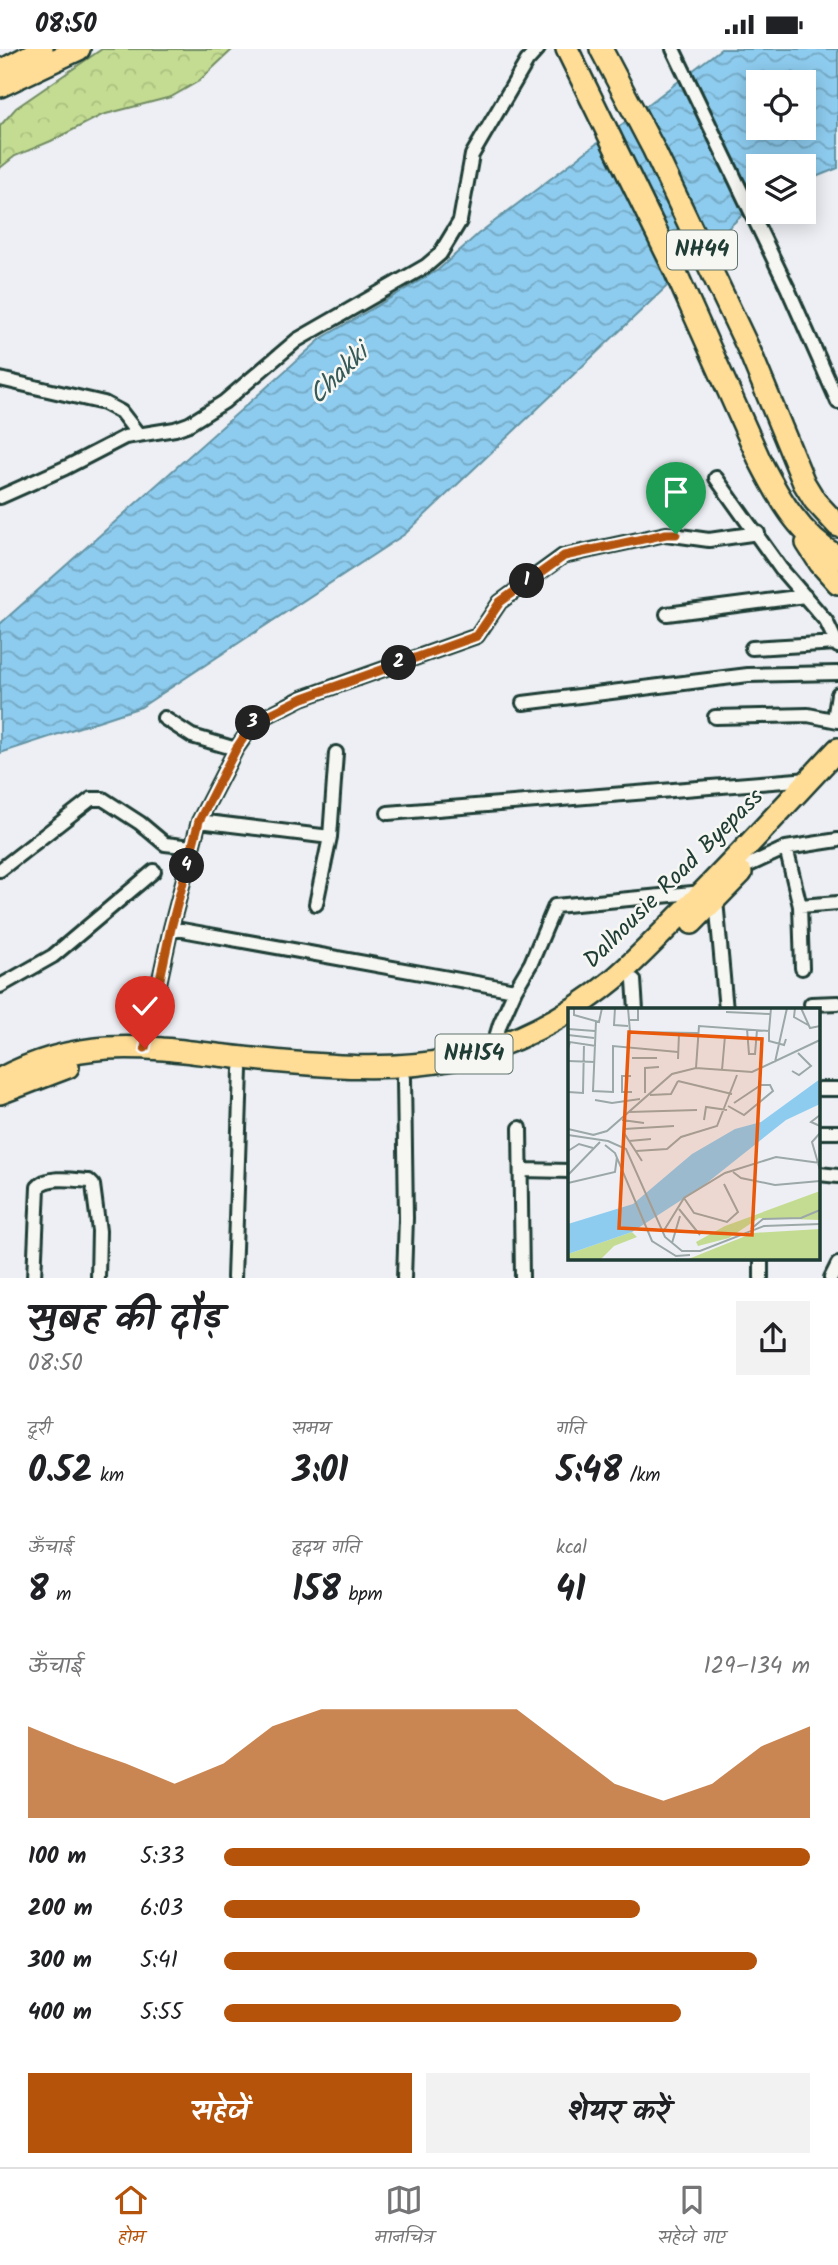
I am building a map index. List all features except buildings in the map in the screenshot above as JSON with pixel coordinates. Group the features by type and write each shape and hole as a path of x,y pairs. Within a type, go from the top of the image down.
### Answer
{"highway":[{"path":"0,71 42,49"},
{"path":"0,86 79,49"},
{"name":"NH44","path":"603,52 653,148 750,352 804,483 838,526"},
{"name":"NH44","path":"572,59 673,264 775,491 802,527 838,557"},
{"path":"802,527 811,550 838,583"},
{"name":"Dalhousie Road Byepass","path":"571,1008 622,972 710,896 838,749"},
{"name":"NH154","path":"598,1008 634,980 710,896 749,865 838,765"},
{"name":"Dalhousie Road Byepass","path":"0,1079 27,1065 100,1047 145,1048 311,1064 379,1067 452,1059 493,1047 540,1027 568,1010"},
{"name":"NH154","path":"0,1093 53,1071 98,1061 160,1061 314,1077 404,1079 495,1059 568,1026"}],"street":[{"path":"0,497 125,437 176,429 189,424 224,402 297,340 426,266 440,254 460,221 472,155 527,61 537,49"},
{"path":"673,49 782,276 838,402"},
{"path":"0,379 104,403 121,412 138,434"},
{"path":"716,478 758,533 781,569 826,621 838,645 752,647"},
{"path":"145,1048 171,928 199,821 236,749 254,722 290,703 477,636 500,602 564,556 666,534 709,540 758,533"},
{"path":"667,614 805,596"},
{"path":"523,703 748,675 838,673"},
{"path":"715,717 808,715 836,720 838,694"},
{"path":"164,718 192,736 236,749"},
{"path":"316,904 330,837 336,753"},
{"path":"388,813 810,779"},
{"path":"0,870 96,797 141,823 165,844 192,848"},
{"path":"199,821 330,837"},
{"path":"749,865 786,848 838,840"},
{"path":"786,848 800,906 802,968"},
{"path":"0,986 54,956 154,871"},
{"path":"493,1047 500,1024 531,963 555,906 710,896 726,1008"},
{"path":"800,906 838,903"},
{"path":"171,928 515,990"},
{"path":"634,980 636,1008"},
{"path":"811,1004 838,1003"},
{"path":"234,1278 241,1070"},
{"path":"404,1079 404,1278"},
{"path":"820,1089 838,1089"},
{"path":"520,1128 523,1170 522,1278"},
{"path":"820,1132 838,1132"},
{"path":"523,1170 568,1171"},
{"path":"820,1170 838,1176"},
{"path":"34,1278 38,1187 46,1180 80,1180 89,1181 93,1185 99,1231 98,1278"},
{"path":"831,1278 838,1264"}],"green space":[{"path":"102,49 233,49 199,81 171,97 102,115 15,156 0,168 0,126 16,108"}],"water":[{"name":"Chakki","path":"721,49 838,49 838,168 816,177 816,154 746,154 746,211 405,534 141,707 0,753 0,624 322,338 438,270 478,234"}],"route":[{"path":"145,1048 171,928 199,821 236,749 254,722 290,703 477,636 500,602 553,561 564,556 676,534"}]}
